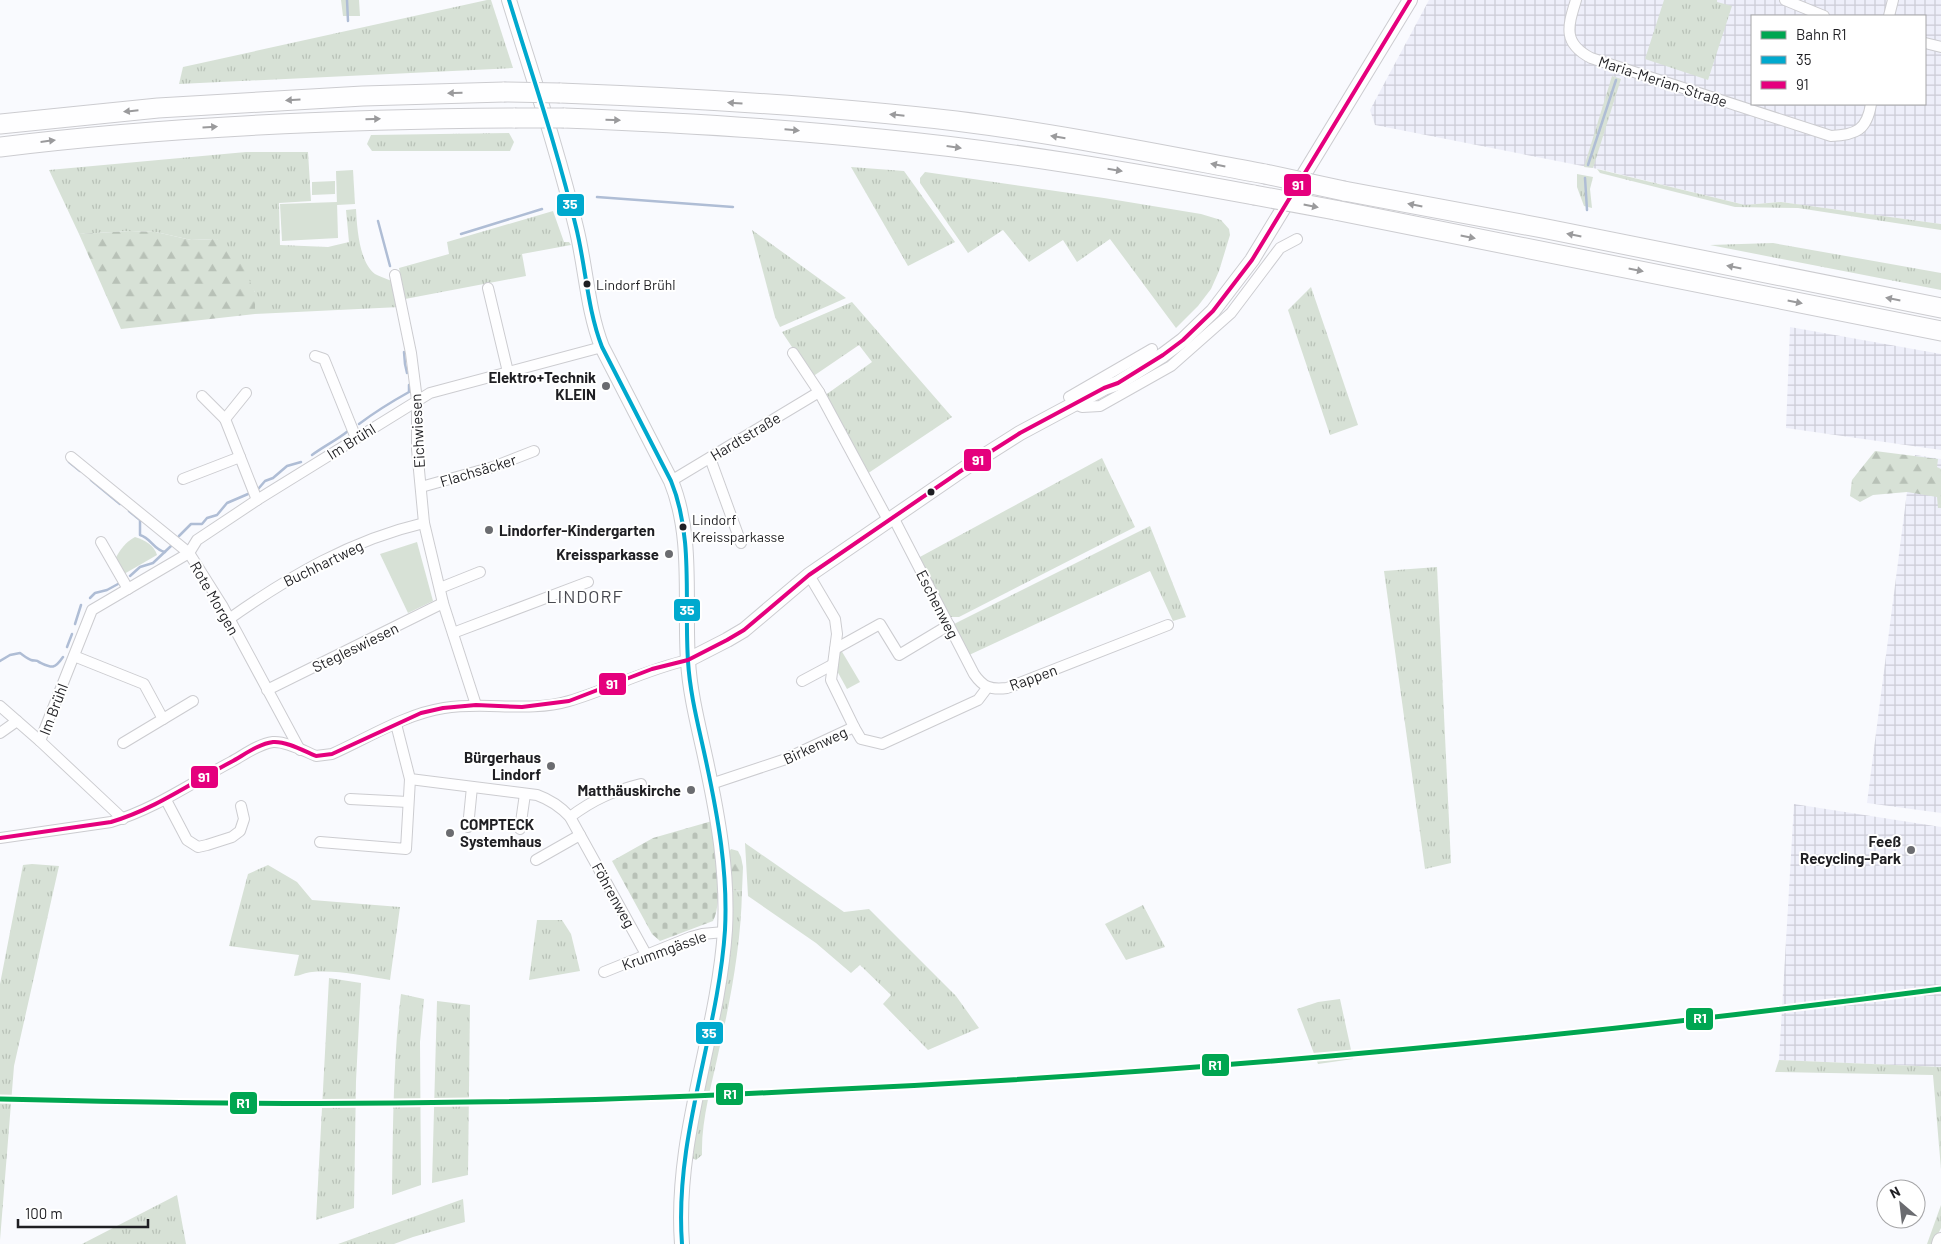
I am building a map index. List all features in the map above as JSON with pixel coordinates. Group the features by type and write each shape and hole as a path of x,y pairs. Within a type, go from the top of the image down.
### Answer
{"highway":[{"path":"0,124 158,108 363,96 504,92 560,93 856,110 1061,137 1266,174 1941,308"},
{"path":"0,147 53,140 212,126 367,119 564,118 766,128 919,143 1104,169 1335,210 1941,331"}],"street":[{"path":"509,0 576,228 590,309 602,347 671,481 676,493 683,523 687,563 690,684 719,825 725,880 724,932 718,980 686,1147 681,1201 682,1244"},
{"path":"0,838 123,819 166,800 208,774 265,744 281,742 316,756 332,754 421,713 443,708 476,705 522,707 569,701 652,669 688,660 744,630 809,575 890,518 996,448 1148,365 1183,340 1213,312 1252,260 1410,0"},
{"name":"Maria-Merian-Straße","path":"1576,0 1568,32 1572,43 1580,52 1591,58 1831,136 1848,135 1858,130 1872,105"},
{"path":"1785,0 1822,15"},
{"path":"1889,15 1893,0"},
{"path":"1926,43 1941,46"},
{"path":"1152,349 1069,397 1075,404 1082,407 1100,406 1171,366 1231,313 1280,248 1297,239"},
{"name":"Eichwiesen","path":"395,275 410,344 417,400 416,449 424,523 444,603 476,705"},
{"path":"488,288 508,372"},
{"name":"Im Brühl","path":"123,819 40,742 92,610 189,553 197,540 256,500 430,393 602,347"},
{"path":"793,353 819,392 890,518"},
{"path":"315,356 324,359 356,438"},
{"name":"Hardtstraße","path":"671,481 819,392"},
{"path":"225,419 246,393"},
{"path":"202,396 225,419 256,500"},
{"name":"Flachsäcker","path":"421,487 494,467 534,451"},
{"name":"Rote Morgen","path":"71,457 189,553 229,618 266,690 300,750"},
{"path":"183,479 240,457"},
{"path":"710,458 741,543"},
{"name":"Eschenweg","path":"890,518 974,674 980,683 987,688"},
{"name":"Buchhartweg","path":"229,618 298,573 332,556 384,535 424,523"},
{"path":"102,542 128,589"},
{"path":"440,588 480,572"},
{"name":"Birkenweg","path":"711,784 784,760 854,727 831,680 836,634 835,619 809,575"},
{"path":"453,632 588,582"},
{"name":"Stegleswiesen","path":"266,690 444,603"},
{"path":"835,649 880,624 899,654 949,625"},
{"name":"Rappen","path":"987,688 996,689 1015,685 1168,625"},
{"path":"74,656 144,684 163,719"},
{"path":"802,681 832,665"},
{"path":"854,727 861,739 882,744 978,700 987,688"},
{"path":"123,743 193,701"},
{"path":"0,706 40,742"},
{"path":"0,733 17,721"},
{"path":"320,842 406,849 410,779 396,724"},
{"name":"Föhrenweg","path":"410,779 537,795 561,806 570,817 646,956"},
{"path":"570,817 586,804 612,791 641,784"},
{"path":"468,826 472,787"},
{"path":"520,829 525,794"},
{"path":"350,799 408,802"},
{"path":"166,800 187,840 198,846 232,837 240,831 244,820 241,806"},
{"path":"536,860 580,835"},
{"name":"Krummgässle","path":"604,972 691,937 724,932"}],"shaded area":[{"path":"1429,0 1941,0 1941,224 1781,202 1745,205 1603,170 1375,125 1370,110"},
{"path":"1790,327 1941,354 1941,450 1786,428"},
{"path":"1915,455 1941,459 1941,813 1867,803 1907,492"},
{"path":"1794,804 1941,827 1941,1067 1779,1060"}],"green space":[{"path":"341,0 359,0 360,16 343,16"},
{"path":"491,0 513,68 179,84 183,67"},
{"path":"1664,0 1717,0 1717,2 1732,6 1708,80 1645,59"},
{"path":"1612,76 1621,79 1593,168 1584,167"},
{"path":"509,133 514,142 510,151 372,151 367,144 371,135"},
{"path":"246,152 308,152 311,201 279,203 280,245 328,247 349,242 346,210 356,209 360,244 365,261 375,274 394,282 400,307 255,314 255,292 217,239 191,240 156,232 130,231 79,234 49,170"},
{"path":"851,167 904,171 955,242 908,266"},
{"path":"1597,169 1745,205 1781,202 1941,224 1941,230 1798,208 1735,207 1600,173"},
{"path":"353,170 355,204 337,205 336,171"},
{"path":"925,172 1201,214 1221,220 1229,229 1230,235 1219,271 1211,289 1198,306 1176,328 1110,239 1077,262 1063,240 1029,262 1003,230 968,253 920,183 920,178"},
{"path":"1577,174 1593,177 1590,189 1592,208 1584,206 1577,187"},
{"path":"335,181 335,194 312,195 312,182"},
{"path":"337,202 338,238 282,241 280,204"},
{"path":"553,211 564,242 569,242 571,245 522,254 526,276 405,299 399,268 449,254 447,242"},
{"path":"752,230 846,298 780,327 775,317"},
{"path":"130,231 156,232 191,240 217,239 226,244 242,265 255,292 255,314 121,329 79,234"},
{"path":"1773,243 1941,273 1941,290 1710,245"},
{"path":"1311,287 1358,425 1330,435 1288,310"},
{"path":"852,302 952,417 867,474 824,396 872,362 859,345 812,377 782,332"},
{"path":"1875,451 1938,459 1937,467 1941,469 1941,508 1938,508 1937,497 1907,492 1873,495 1860,502 1850,496 1852,480"},
{"path":"1102,458 1135,527 959,617 948,617 918,558"},
{"path":"1150,526 1186,617 1173,621 1150,571 967,656 952,625"},
{"path":"135,537 149,543 157,555 124,574 115,560 123,547"},
{"path":"417,542 433,601 408,613 380,554"},
{"path":"1437,567 1451,863 1425,869 1384,571"},
{"path":"841,650 860,682 847,689 836,669 837,652"},
{"path":"712,821 717,858 718,887 718,901 713,921 660,941 652,934 612,861 653,838"},
{"path":"745,843 844,912 869,909 956,996 979,1028 928,1050 883,1004 891,995 860,965 851,973 816,943 748,896"},
{"path":"731,849 738,851 741,857 743,867 742,891 730,890 729,852"},
{"path":"23,865 59,866 14,1066 0,1240 0,984"},
{"path":"268,865 297,882 312,900 400,907 390,980 332,972 310,972 294,976 299,955 229,946 248,874"},
{"path":"730,890 742,891 735,971 705,1115 702,1155 696,1160 692,1158"},
{"path":"1143,905 1165,947 1126,960 1105,924"},
{"path":"537,920 562,920 571,934 580,971 529,980"},
{"path":"329,978 361,983 356,1081 354,1208 316,1220"},
{"path":"401,994 424,999 420,1042 421,1185 392,1195 395,1069"},
{"path":"1340,999 1353,1059 1318,1064 1297,1009 1318,1002"},
{"path":"437,1001 470,1005 468,1175 432,1183"},
{"path":"1779,1060 1941,1067 1941,1169 1933,1075 1775,1072"},
{"path":"177,1195 186,1244 82,1244"},
{"path":"463,1199 465,1222 394,1244 338,1244"},
{"path":"1941,1205 1941,1228 1933,1244 1927,1244"}],"waterway":[{"path":"347,0 348,21"},
{"path":"1588,165 1616,80"},
{"path":"1585,178 1587,210"},
{"path":"597,197 733,207"},
{"path":"461,234 542,209"},
{"path":"378,221 390,266"},
{"path":"404,352 407,373"},
{"path":"359,424 409,392 409,385"},
{"path":"312,455 348,431"},
{"path":"69,462 80,471"},
{"path":"259,488 265,481 273,478 287,466 301,462"},
{"path":"91,480 120,504"},
{"path":"179,536 191,524 202,524 207,518 217,515 227,503 248,494"},
{"path":"129,511 140,520 140,535 165,552"},
{"path":"130,576 140,567 153,563 171,546"},
{"path":"90,598 95,593 107,590 118,584"},
{"path":"75,624 81,605"},
{"path":"67,647 72,634"},
{"path":"0,661 10,655 20,653 52,667 63,657"}],"rail line":[{"name":"R1","path":"0,1099 410,1103 689,1096 962,1083 1382,1052 1662,1023 1941,989"}],"transit line":[{"name":"35","path":"509,0 569,199 597,332 602,347 671,481 683,524 687,570 689,674 718,824 726,908 721,969 684,1164 681,1204 682,1244"},
{"name":"91","path":"0,838 111,822 127,817 158,803 251,750 267,743 284,743 316,756 332,754 421,713 443,708 476,705 522,707 569,701 652,669 688,660 744,630 809,575 968,466 1020,433 1104,388 1118,383 1183,340 1213,311 1252,260 1410,0"}],"place":[{"name":"Lindorf Brühl","path":"587,284"},
{"name":"Elektro+Technik KLEIN","path":"606,386"},
{"name":"Lindorf Kreissparkasse","path":"683,527"},
{"name":"Lindorfer-Kindergarten","path":"489,530"},
{"name":"Kreissparkasse","path":"669,554"},
{"name":"Bürgerhaus Lindorf","path":"551,766"},
{"name":"Matthäuskirche","path":"691,790"},
{"name":"COMPTECK Systemhaus","path":"450,833"},
{"name":"Feeß Recycling-Park","path":"1911,850"}],"district":[{"name":"LINDORF","path":"585,596"}]}
